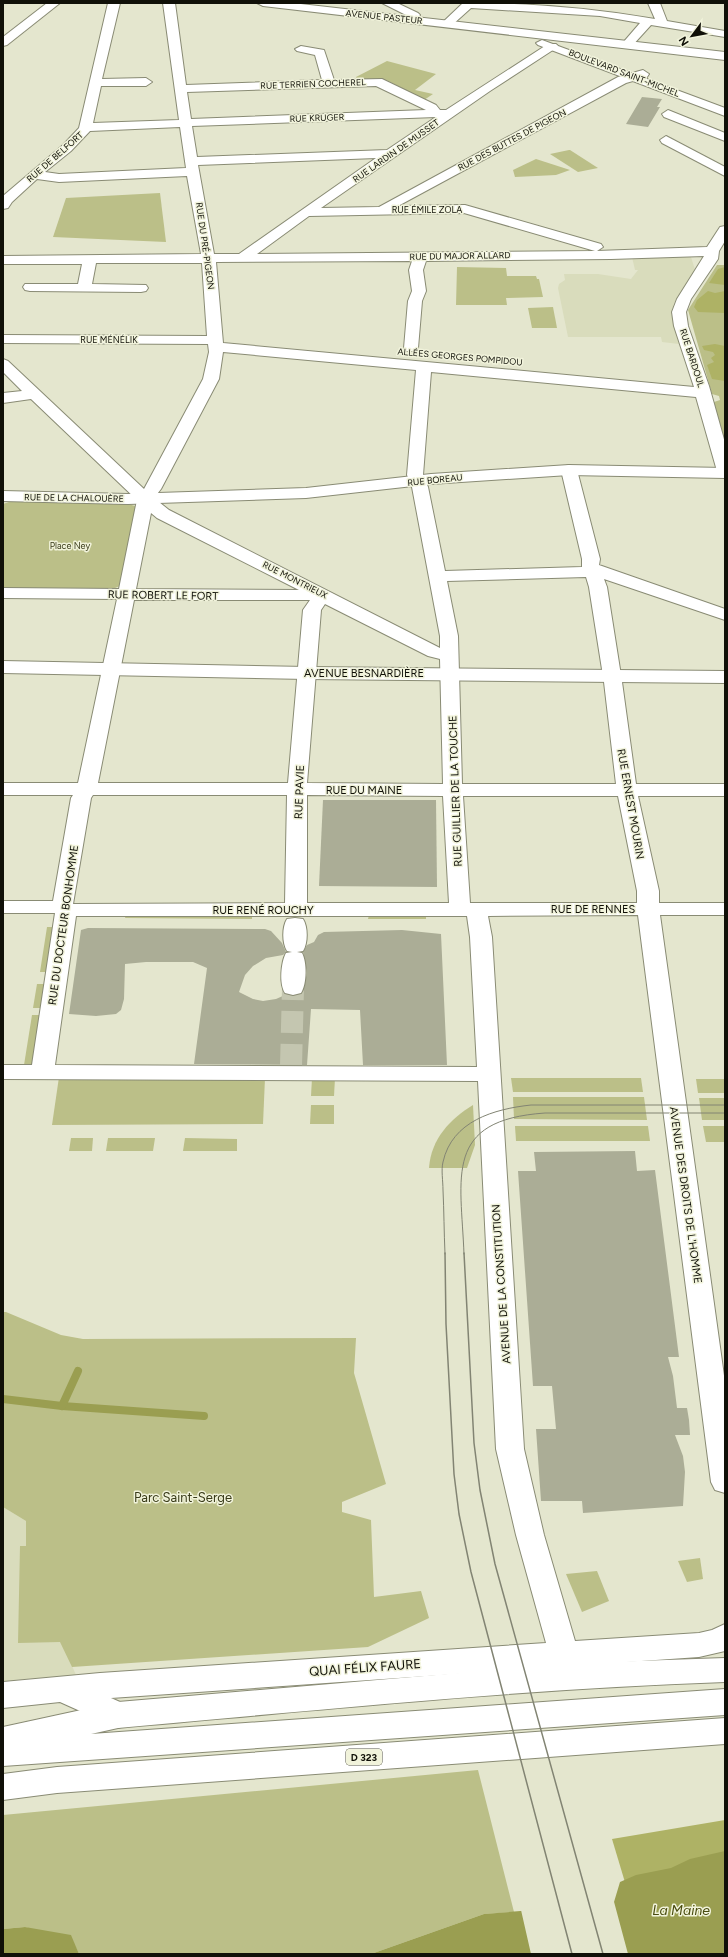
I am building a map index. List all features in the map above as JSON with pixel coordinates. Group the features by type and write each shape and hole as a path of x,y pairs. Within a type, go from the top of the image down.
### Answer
{"main road":[{"path":"3,43 54,3"},
{"path":"86,127 98,67 114,3"},
{"name":"RUE DU PRÉ-PIGEON","path":"146,498 153,489 211,379 213,374 216,344 208,259 192,167 169,3"},
{"name":"AVENUE PASTEUR","path":"263,3 545,34 584,44"},
{"path":"388,3 410,12 414,16 412,20"},
{"path":"654,3 663,24"},
{"path":"447,24 468,4 575,11 725,34"},
{"path":"627,45 648,22"},
{"name":"AVENUE PASTEUR","path":"480,28 522,36"},
{"name":"AVENUE PASTEUR","path":"545,34 559,42 601,42 725,56"},
{"name":"BOULEVARD SAINT-MICHEL","path":"522,36 559,42 584,44 638,75 725,106"},
{"name":"BOULEVARD SAINT-MICHEL","path":"559,42 638,75 685,97 725,112"},
{"name":"RUE LARDIN DE MUSSET","path":"242,258 390,154 442,114 559,42"},
{"path":"584,44 601,42"},
{"path":"301,49 320,52 328,83"},
{"path":"85,72 98,67"},
{"name":"RUE DES BUTTES DE PIGEON","path":"383,210 507,141 580,104 622,80 638,75"},
{"path":"96,83 146,82"},
{"name":"RUE TERRIEN COCHEREL","path":"181,89 378,82 442,114"},
{"path":"81,93 80,102 90,106"},
{"path":"685,97 674,103 666,118 725,137"},
{"name":"RUE KRUGER","path":"186,123 442,114"},
{"name":"RUE DE BELFORT","path":"3,205 7,199 78,138 86,127 186,123"},
{"path":"666,140 725,172"},
{"path":"34,175 59,178 192,167 390,154"},
{"name":"RUE ÉMILE ZOLA","path":"307,212 465,209 601,249 611,255"},
{"name":"RUE BARDOUL","path":"725,230 712,251 711,259 680,306 679,312 681,326 725,472"},
{"name":"RUE DU MAJOR ALLARD","path":"3,260 611,255 693,253 712,251"},
{"path":"411,348 415,300 419,291 416,270 420,256"},
{"path":"84,288 90,260"},
{"path":"30,287 141,288"},
{"name":"RUE MÉNÉLIK","path":"3,339 216,344"},
{"name":"ALLÉES GEORGES POMPIDOU","path":"277,352 282,343 293,341 629,372 636,375 639,387"},
{"name":"ALLÉES GEORGES POMPIDOU","path":"216,344 277,352 702,393"},
{"path":"3,364 128,484 146,498"},
{"name":"RUE GUILLIER DE LA TOUCHE","path":"424,366 415,475 418,481 450,636 449,664 453,789 468,909"},
{"path":"3,398 35,394"},
{"name":"RUE BOREAU","path":"146,498 306,494 418,481 569,470 725,472"},
{"name":"RUE ERNEST MOURIN","path":"569,470 591,558 591,570 598,587 627,790 648,891 648,909"},
{"name":"RUE DE LA CHALOUÈRE","path":"3,496 146,498"},
{"name":"RUE MONTRIEUX","path":"146,498 163,514 434,652 449,664"},
{"name":"RUE DU DOCTEUR BONHOMME","path":"43,1066 64,908 81,798 87,789 146,498"},
{"path":"438,576 591,570 610,574 725,615"},
{"name":"RUE ROBERT LE FORT","path":"3,593 292,596 322,594"},
{"name":"RUE PAVIE","path":"293,988 297,789 312,610 322,594"},
{"name":"AVENUE BESNARDIÈRE","path":"3,667 307,673 449,664 611,675 725,678"},
{"name":"RUE DU MAINE","path":"3,789 725,790"},
{"name":"RUE RENÉ ROUCHY","path":"3,907 295,917 468,909"},
{"name":"RUE DE RENNES","path":"468,909 725,909"},
{"name":"AVENUE DE LA CONSTITUTION","path":"468,909 481,937 510,1449 530,1535 564,1654"},
{"name":"AVENUE DES DROITS DE L'HOMME","path":"648,909 725,1482"},
{"path":"3,1072 290,1069 488,1074"},
{"name":"QUAI FÉLIX FAURE","path":"3,1695 59,1689 699,1645 721,1640 725,1636"},
{"path":"3,1740 118,1715 499,1682 608,1674 725,1670"},
{"path":"59,1689 118,1715"},
{"path":"3,1753 725,1702"},
{"name":"D 323","path":"3,1787 57,1780 725,1731"}],"shaded area":[{"path":"632,257 691,257 696,273 674,303 671,314 679,344 662,342 661,337 568,337 558,288 559,284 565,280 564,274 598,274 631,279 638,270 635,270"},
{"path":"725,267 725,285 709,283 718,269"},
{"path":"708,291 715,293 725,291 725,313 698,312 694,307 697,300"},
{"path":"715,344 725,346 725,381 712,379 707,365 714,362 711,358 715,355 713,352 704,350 702,346"},
{"path":"3,1507 26,1521 26,1546 20,1547 76,1675 3,1681"},
{"path":"725,1820 725,1928 645,1949 612,1839"}],"green space":[{"path":"387,61 436,74 415,90 433,94 424,100 386,80 357,80 356,77"},
{"path":"570,150 598,168 578,172 550,154"},
{"path":"536,159 570,170 556,175 515,177 513,170"},
{"path":"160,193 166,242 53,237 66,198"},
{"path":"717,265 725,265 725,442 714,402 720,400 719,396 712,394 688,310"},
{"path":"457,267 506,268 507,276 536,276 537,279 539,279 543,297 506,298 507,305 456,305"},
{"path":"553,307 557,328 532,328 528,308"},
{"name":"Place Ney","path":"12,501 125,503 135,506 136,509 120,586 110,590 3,588 3,504"},
{"path":"126,915 252,915 252,919 125,918"},
{"path":"369,915 426,915 426,919 368,919"},
{"path":"47,927 54,927 48,972 40,972"},
{"path":"37,984 46,984 42,1008 33,1008"},
{"path":"32,1015 40,1015 33,1065 24,1065"},
{"path":"59,1077 265,1078 263,1124 52,1125"},
{"path":"312,1078 335,1078 334,1096 311,1096"},
{"path":"511,1078 641,1078 643,1092 513,1092"},
{"path":"696,1079 725,1079 725,1093 698,1093"},
{"path":"513,1097 644,1097 647,1120 514,1119"},
{"path":"699,1098 725,1098 725,1120 702,1120"},
{"path":"311,1105 334,1105 334,1124 310,1124"},
{"path":"473,1105 475,1145 467,1168 429,1168 433,1148 443,1131 449,1123"},
{"path":"515,1126 648,1126 650,1141 516,1141"},
{"path":"703,1126 725,1126 725,1142 706,1142"},
{"path":"71,1138 93,1138 92,1151 69,1151"},
{"path":"108,1138 155,1138 153,1151 106,1151"},
{"path":"185,1138 237,1139 237,1151 183,1151"},
{"name":"Parc Saint-Serge","path":"3,1312 61,1335 83,1339 356,1338 354,1373 386,1484 342,1502 342,1512 371,1520 374,1597 421,1591 429,1618 368,1647 72,1667 60,1642 18,1643 20,1546 26,1546 26,1521 3,1507"},
{"path":"700,1558 703,1579 687,1582 678,1561"},
{"path":"597,1571 609,1601 582,1612 566,1574"},
{"path":"478,1770 514,1912 484,1914 371,1954 79,1954 73,1942 25,1927 3,1929 3,1815"}],"water":[{"name":"La Maine","path":"725,1851 725,1954 371,1954 484,1914 608,1904 614,1902 620,1882 636,1875 671,1868 690,1859"},
{"path":"25,1927 71,1935 79,1954 3,1954 3,1929"}],"pier":[{"path":"613,1898 628,1954 531,1954 521,1910 608,1902 612,1901"}],"building":[{"path":"642,97 662,99 657,107 660,107 648,127 626,124"},
{"path":"323,800 436,800 437,887 319,886"},
{"path":"88,928 265,929 271,931 282,943 286,952 283,955 266,958 253,966 245,975 239,992 253,999 263,1001 276,999 285,995 293,996 302,994 307,973 303,952 307,945 314,942 318,935 324,932 402,930 441,934 447,1065 363,1065 360,1010 311,1009 307,1065 194,1064 207,968 193,962 146,962 125,964 124,999 121,1010 116,1014 96,1016 69,1014 81,930"},
{"path":"635,1151 637,1171 655,1170 679,1357 668,1357 673,1376 677,1408 687,1408 689,1420 690,1435 675,1435 683,1456 685,1472 683,1506 583,1513 582,1501 541,1501 536,1429 556,1429 552,1386 533,1386 518,1171 536,1171 534,1152"}],"waterway":[{"path":"62,1406 78,1371"},
{"path":"3,1399 62,1406"},
{"path":"62,1406 204,1416"}],"tunnel":[{"path":"291,1066 293,988"}],"tram line":[{"path":"445,1254 442,1172 443,1162 448,1148 455,1136 476,1120 503,1110 531,1105 725,1105"},
{"path":"464,1254 461,1177 465,1157 474,1140 489,1127 512,1118 545,1113 725,1113"},
{"path":"445,1253 446,1324 454,1474 459,1514 471,1572 572,1954"},
{"path":"464,1253 474,1443 480,1490 495,1564 603,1954"}]}
